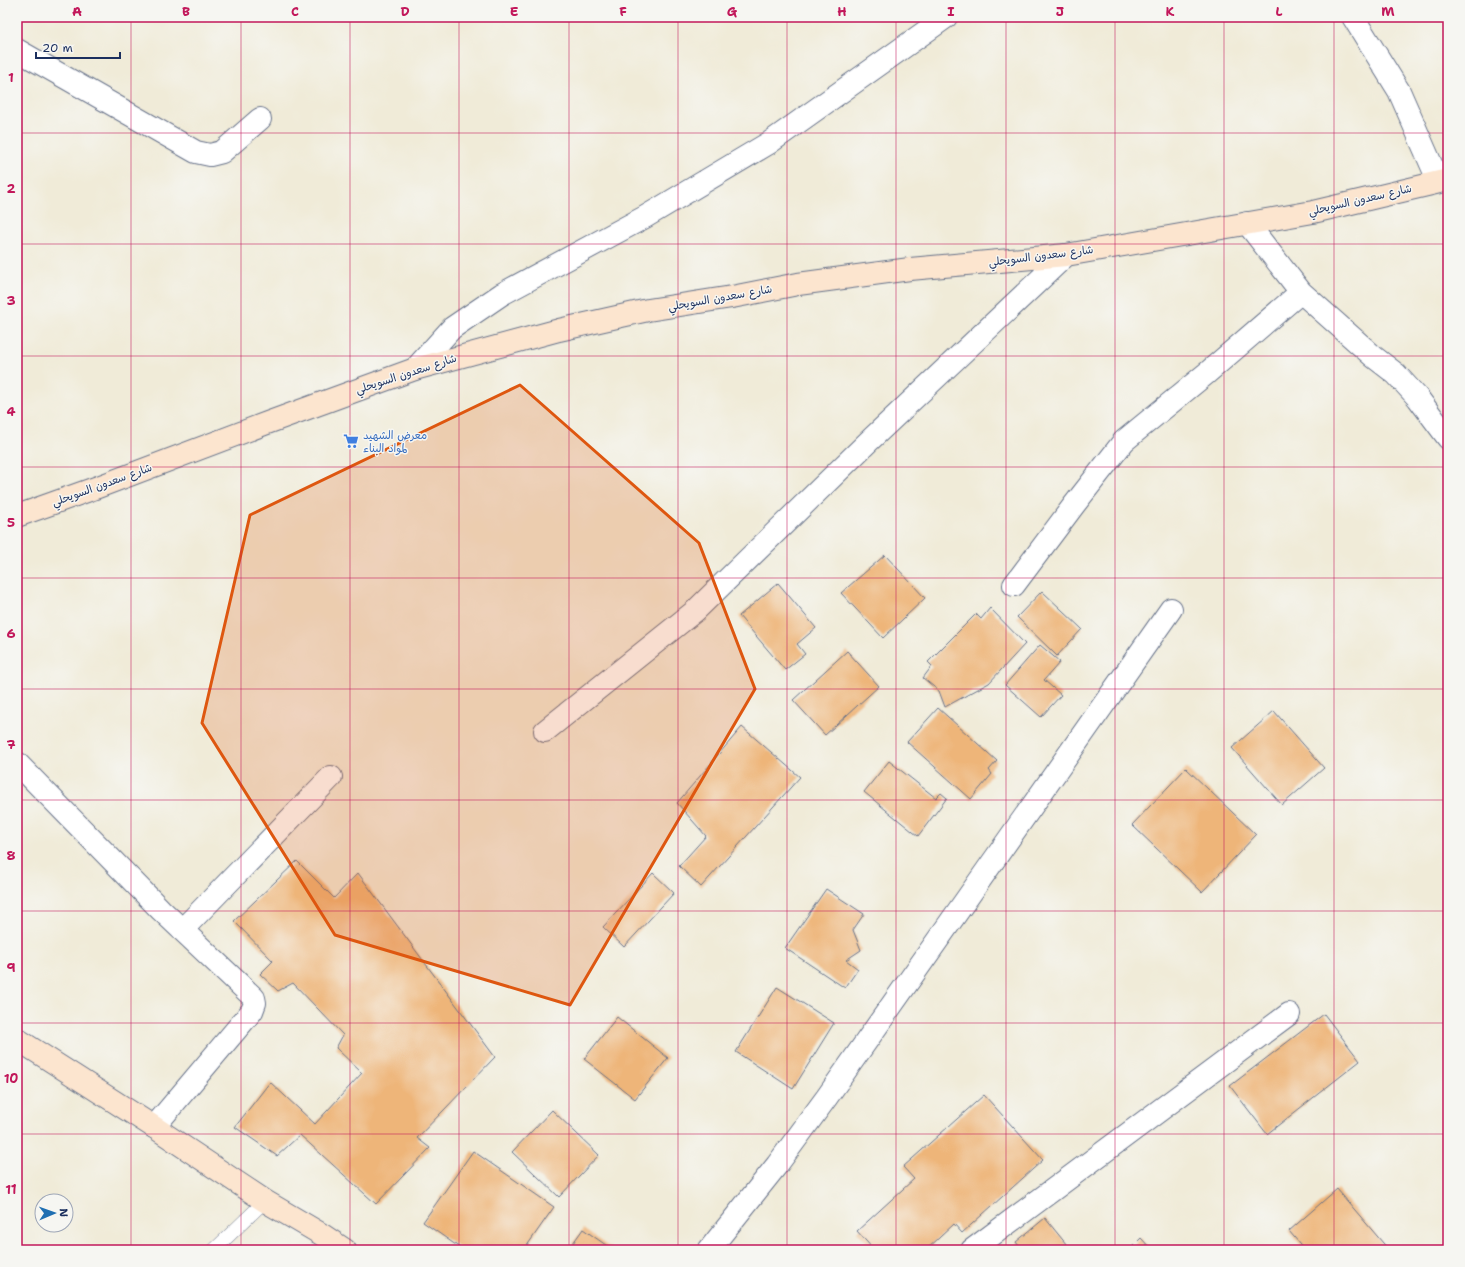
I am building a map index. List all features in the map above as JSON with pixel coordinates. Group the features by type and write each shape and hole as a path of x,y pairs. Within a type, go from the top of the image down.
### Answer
{"main road":[{"name":"شارع سعدون السويحلي","path":"17,516 98,487 267,422 415,369 508,343 648,310 732,297 798,284 910,269 1066,255 1313,212 1444,181"},
{"path":"17,1039 154,1127 265,1201 345,1250"}],"street":[{"path":"415,369 452,328 502,294 645,217 769,143 946,17"},
{"path":"1352,17 1399,90 1444,181"},
{"path":"17,50 196,152 210,155 222,152 260,119"},
{"path":"1247,223 1301,292 1374,357 1396,374 1418,398 1448,438"},
{"path":"545,731 695,611 869,441 1066,255"},
{"path":"1014,585 1124,441 1207,373 1301,292"},
{"path":"709,1250 777,1164 827,1097 1171,609"},
{"path":"17,763 161,910 250,994 255,1003 252,1011 154,1127"},
{"path":"182,930 330,776"},
{"path":"972,1250 1289,1014"}],"lane":[{"path":"214,1250 265,1201"}],"highlighted area":[{"path":"520,385 699,543 755,689 570,1005 335,935 202,723 250,515"}],"building":[{"path":"885,555 925,598 883,638 841,593"},
{"path":"778,583 816,628 797,644 805,654 785,670 739,616"},
{"path":"1042,591 1082,629 1057,656 1017,617"},
{"path":"990,608 1025,644 989,683 945,707 939,691 923,678 932,666 928,662 976,614 981,619"},
{"path":"1040,645 1060,662 1044,680 1061,695 1041,717 1005,685"},
{"path":"847,651 879,686 825,735 793,700"},
{"path":"938,708 997,761 989,770 992,774 971,799 907,742"},
{"path":"1274,711 1324,768 1282,805 1232,748"},
{"path":"742,727 800,777 701,887 679,866 706,836 677,803"},
{"path":"889,761 936,798 941,793 947,798 918,836 864,792"},
{"path":"1186,768 1256,835 1202,892 1132,825"},
{"path":"297,861 334,898 358,873 495,1057 417,1138 430,1148 376,1204 300,1135 277,1156 235,1127 270,1082 315,1124 362,1073 336,1048 343,1035 293,983 278,991 260,974 273,961 234,921"},
{"path":"653,873 674,893 624,947 603,927"},
{"path":"826,889 864,914 853,930 861,950 846,960 858,969 845,988 785,948"},
{"path":"777,987 834,1023 793,1089 736,1052"},
{"path":"1324,1014 1360,1061 1267,1134 1230,1086"},
{"path":"617,1017 668,1058 635,1099 584,1059"},
{"path":"984,1095 1043,1160 962,1233 954,1224 926,1250 874,1250 857,1231 914,1179 903,1167"},
{"path":"552,1110 599,1155 559,1197 512,1152"},
{"path":"473,1151 554,1207 524,1250 463,1250 423,1222"},
{"path":"1337,1189 1389,1250 1305,1250 1289,1231"},
{"path":"1045,1218 1071,1250 1022,1250 1016,1242"},
{"path":"583,1229 613,1250 568,1250"},
{"path":"1141,1238 1152,1250 1129,1250"}],"place":[{"name":"معرض الشهيد لمواد البناء","path":"351,441"}]}
